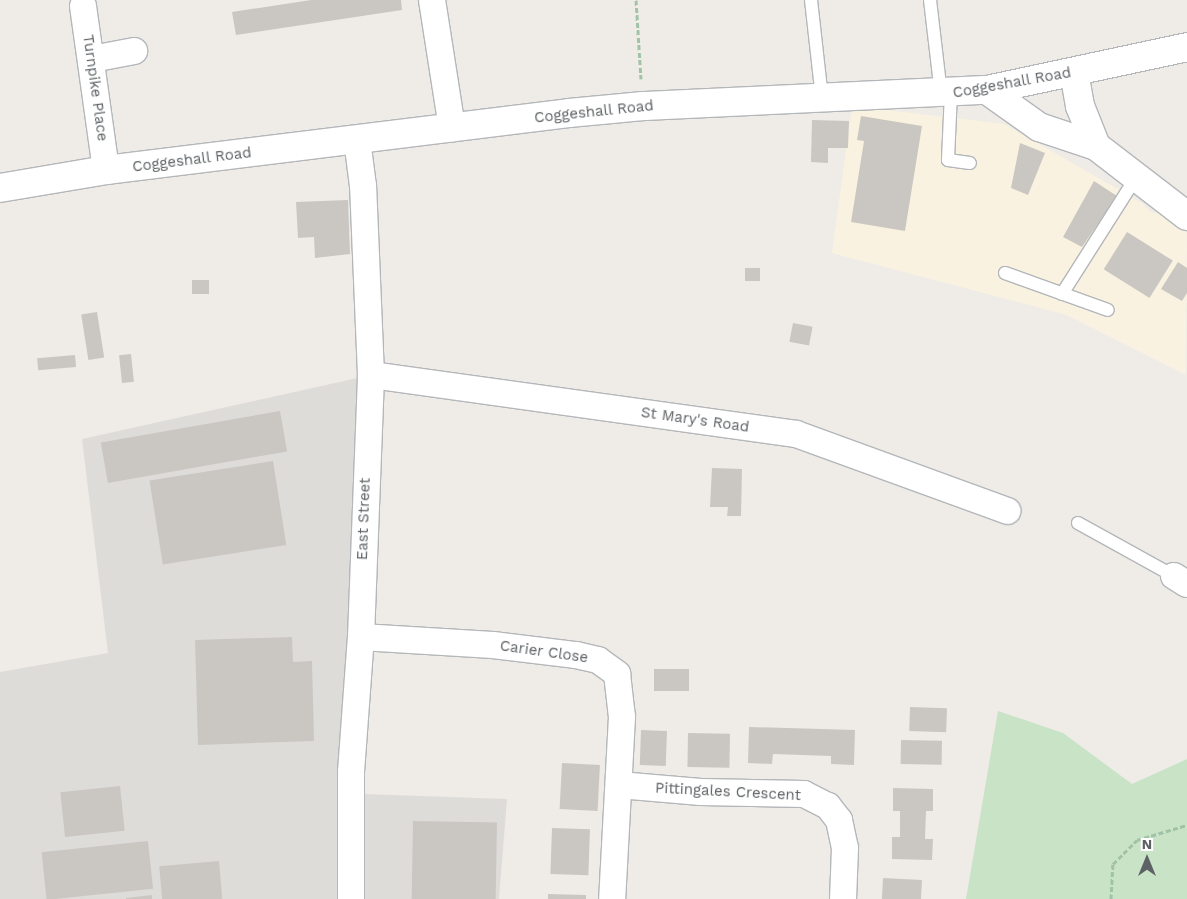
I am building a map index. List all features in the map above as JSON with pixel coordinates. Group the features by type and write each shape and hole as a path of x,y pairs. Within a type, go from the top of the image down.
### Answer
{"main road":[{"name":"Coggeshall Road","path":"0,188 106,170 643,106 946,94 987,90 1187,47"},
{"path":"1074,72 1080,106 1096,146"},
{"path":"987,90 1038,127 1096,146 1135,179 1187,216"}],"street":[{"path":"432,0 452,128"},
{"name":"Turnpike Place","path":"83,6 92,59 106,170"},
{"path":"92,59 134,51"},
{"name":"East Street","path":"351,899 351,772 361,637 371,375 363,186 357,140"},
{"name":"St Mary's Road","path":"371,375 796,434 1007,511"},
{"name":"Carier Close","path":"361,637 493,645 598,660 617,674 621,688 619,784 612,899"},
{"name":"Pittingales Crescent","path":"619,784 701,792 804,794 828,806 839,820 845,848 843,899"}],"lane":[{"path":"811,0 822,98"},
{"path":"930,0 946,94 948,160 970,163"},
{"path":"1062,294 1135,179"},
{"path":"1005,273 1108,310"},
{"path":"1078,523 1180,580"}],"path":[{"path":"636,0 643,106"},
{"path":"1111,899 1113,864 1137,840 1187,825"}],"shaded area":[{"path":"852,106 1004,124 1142,203 1152,213 1187,213 1186,375 1067,315 832,253"},
{"path":"371,375 363,794 507,799 499,899 0,899 0,672 108,653 82,439"}],"green space":[{"path":"998,711 1063,733 1132,784 1187,759 1187,899 966,899"}],"building":[{"path":"311,0 401,0 402,10 236,35 232,12"},
{"path":"861,116 922,126 905,231 851,222 864,141 857,140"},
{"path":"812,120 849,121 848,148 828,148 828,163 811,162"},
{"path":"1020,143 1045,153 1028,195 1011,188"},
{"path":"1094,181 1117,196 1082,247 1063,237"},
{"path":"348,200 350,254 315,258 314,237 298,238 296,202"},
{"path":"1127,232 1173,261 1149,298 1104,269"},
{"path":"1178,262 1187,268 1187,293 1182,301 1161,289"},
{"path":"745,268 760,268 760,281 745,281"},
{"path":"192,280 209,280 209,294 192,294"},
{"path":"97,312 104,357 88,360 81,315"},
{"path":"793,323 813,327 809,345 789,342"},
{"path":"131,354 134,382 122,383 119,355"},
{"path":"75,355 76,367 38,370 37,358"},
{"path":"280,411 287,451 108,483 101,443"},
{"path":"273,461 286,545 163,565 150,481"},
{"path":"712,468 742,469 741,516 727,516 728,507 710,507"},
{"path":"292,637 293,662 312,661 314,741 198,745 195,640"},
{"path":"654,669 689,669 689,691 654,691"},
{"path":"910,707 947,708 946,732 909,731"},
{"path":"749,727 855,730 854,765 831,764 831,756 773,754 772,764 748,763"},
{"path":"641,730 667,731 666,766 640,765"},
{"path":"688,733 730,734 729,768 687,767"},
{"path":"901,740 942,741 942,765 901,764"},
{"path":"562,763 600,765 598,811 560,809"},
{"path":"120,786 125,831 65,837 60,792"},
{"path":"893,788 933,789 933,811 926,811 925,839 933,839 932,860 892,859 892,837 900,837 900,811 893,811"},
{"path":"413,821 497,822 496,899 412,899"},
{"path":"552,828 590,829 588,875 550,874"},
{"path":"148,841 153,889 47,899 42,852"},
{"path":"219,861 222,899 162,899 159,866"},
{"path":"883,878 922,880 921,899 882,899"},
{"path":"548,894 586,895 586,899 548,899"},
{"path":"152,895 152,899 126,899 126,898"}]}
